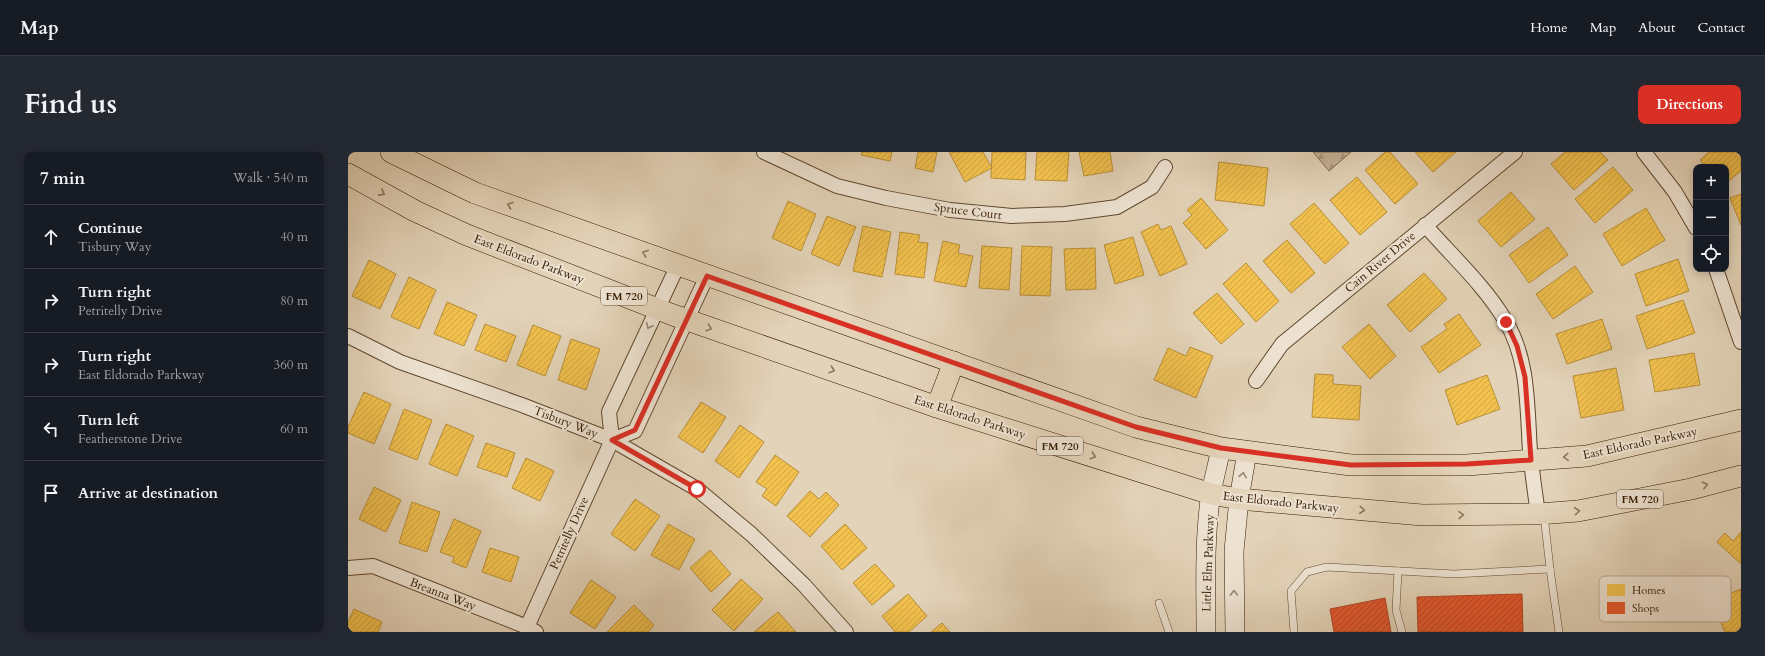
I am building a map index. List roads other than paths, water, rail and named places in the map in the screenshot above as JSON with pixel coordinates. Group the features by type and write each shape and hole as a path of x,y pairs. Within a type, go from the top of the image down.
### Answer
{"main road":[{"name":"East Eldorado Parkway","path":"391,152 475,193 707,276 1136,427 1221,448 1351,465 1467,464 1587,456 1741,420"},
{"name":"East Eldorado Parkway","path":"348,174 415,211 467,235 686,320 937,407 1211,494 1239,499 1422,515 1541,514 1578,511 1692,489 1741,476"},
{"path":"937,407 954,362"},
{"name":"Little Elm Parkway","path":"1206,632 1206,556 1211,494 1221,448"},
{"path":"1235,632 1234,551 1239,499 1248,452"}],"street":[{"name":"Spruce Court","path":"764,152 838,186 886,198 950,210 1012,216 1065,214 1117,207 1152,187 1165,167"},
{"name":"Cain River Drive","path":"1256,381 1282,344 1515,152"},
{"path":"1644,152 1675,192 1693,223"},
{"path":"1425,225 1491,300 1506,322 1517,346 1525,377 1531,460 1541,514"},
{"path":"678,265 609,412 612,440 635,430 707,276"},
{"path":"1717,272 1741,342"},
{"name":"Tisbury Way","path":"348,336 400,362 522,405 612,440 697,489 750,534 782,564 846,632"},
{"name":"Petritelly Drive","path":"531,629 612,440"},
{"name":"Breanna Way","path":"348,568 373,566 531,629"}],"lane":[{"path":"1541,514 1559,632"},
{"path":"1294,632 1291,591 1307,572 1327,567 1454,574 1550,569"},
{"path":"1398,571 1396,610 1402,632"},
{"path":"1159,603 1170,632"}]}
